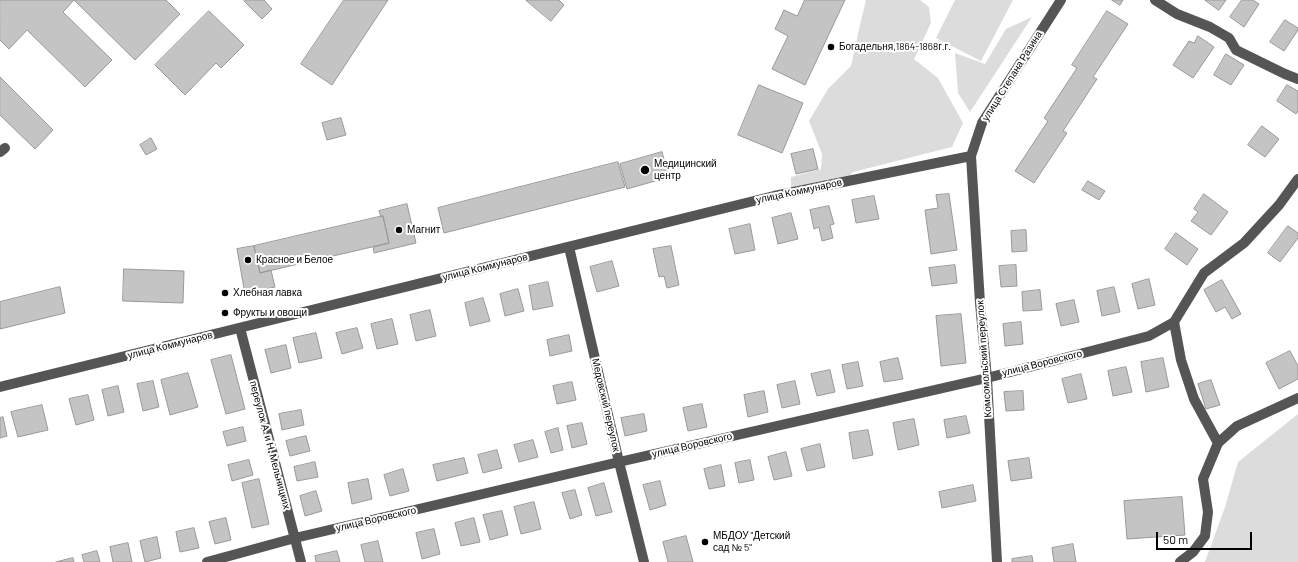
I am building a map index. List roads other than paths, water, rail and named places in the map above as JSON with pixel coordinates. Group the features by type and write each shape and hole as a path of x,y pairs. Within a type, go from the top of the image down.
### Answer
{"street":[{"name":"улица Степана Разина","path":"971,156 982,123 1061,0"},
{"path":"1155,0 1177,14 1210,27 1229,38 1236,50 1298,79"},
{"name":"улица Коммунаров","path":"0,387 774,196 971,156"},
{"name":"Комсомольский переулок","path":"971,156 980,303 987,378 996,562"},
{"path":"1218,443 1194,399 1181,360 1174,322 1204,273 1244,242 1279,205 1298,180"},
{"name":"Медовский переулок","path":"569,247 644,562"},
{"name":"улица Воровского","path":"207,562 294,538 987,378 1149,336 1174,322"},
{"name":"переулок А. и Н. Мельницких","path":"240,328 301,562"},
{"path":"1180,562 1193,552 1204,536 1208,512 1203,479 1218,443 1237,426 1298,398"}],"place":[{"name":"Богадельня,1864-1868г.г.","path":"831,47"},
{"name":"Медицинский центр","path":"645,170"},
{"name":"Магнит","path":"399,230"},
{"name":"Красное и Белое","path":"248,260"},
{"name":"Хлебная лавка","path":"225,293"},
{"name":"Фрукты и овощи","path":"225,313"},
{"name":"МБДОУ \"Детский сад № 5\"","path":"705,542"}]}
